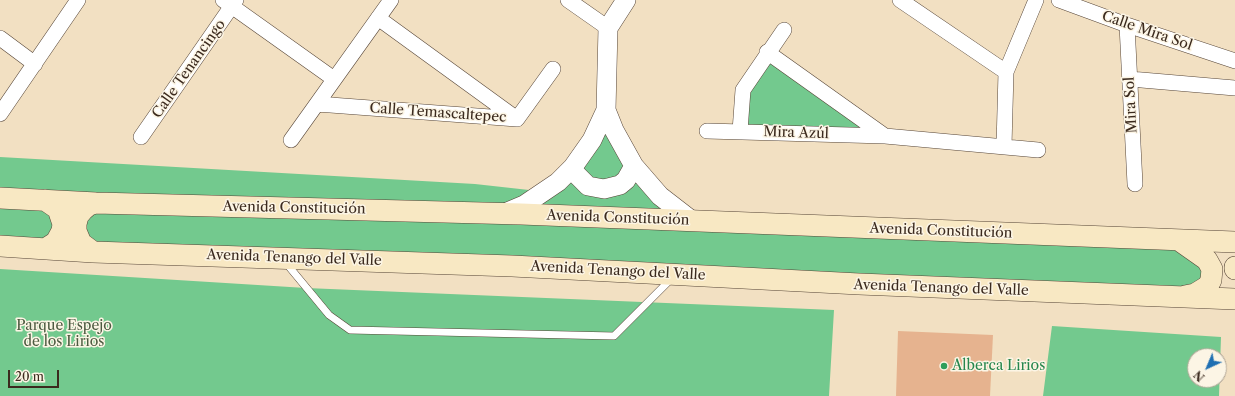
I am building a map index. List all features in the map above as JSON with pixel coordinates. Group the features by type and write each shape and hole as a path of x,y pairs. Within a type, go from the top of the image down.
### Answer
{"main road":[{"name":"Avenida Constitución","path":"0,198 96,203 691,220 1179,241 1235,242"},
{"path":"45,200 58,209 63,224 62,231 56,242 45,249"},
{"path":"93,252 81,243 76,231 76,224 83,210 96,203"},
{"path":"1179,241 1207,260 1212,270 1208,286 1195,294 1179,297"},
{"name":"Avenida Tenango del Valle","path":"0,246 93,252 280,257 675,274 859,284 1235,299"}],"street":[{"path":"0,114 78,0"},
{"path":"291,140 391,0"},
{"path":"568,0 608,28"},
{"path":"626,0 608,28 606,110 614,130 634,166 660,196 691,220"},
{"path":"900,0 1006,72"},
{"path":"1004,146 1006,72 1036,0"},
{"name":"Calle Mira Sol","path":"1059,0 1127,25 1235,61"},
{"path":"230,2 334,79"},
{"name":"Calle Tenancingo","path":"141,137 230,2"},
{"name":"Calle Temascaltepec","path":"378,18 517,120"},
{"name":"Mira Sol","path":"1127,25 1134,184"},
{"path":"740,131 743,90 767,52 784,30"},
{"path":"0,38 35,64"},
{"path":"767,52 885,136"},
{"path":"517,120 553,69"},
{"path":"1130,79 1235,88"},
{"name":"Calle Temascaltepec","path":"317,104 517,120"},
{"path":"505,214 542,194 573,167 592,140 606,110"},
{"name":"Mira Azúl","path":"707,130 885,136 1038,150"},
{"path":"573,167 579,178 588,186 604,189 616,187 626,180 634,166"}],"lane":[{"path":"280,257 329,315 350,330 614,336 675,274"}],"green space":[{"path":"767,58 873,132 744,128 745,92"},
{"path":"606,126 629,165 620,179 592,182 578,167"},
{"path":"0,157 475,184 538,191 504,209 0,192"},
{"path":"636,174 677,216 534,205 573,177 580,183"},
{"path":"0,199 44,201 58,238 0,244"},
{"path":"83,212 1179,243 1205,261 1203,287 93,250 79,218"},
{"name":"Parque Espejo de los Lirios","path":"0,269 306,288 834,310 829,396 0,396"},
{"path":"1052,326 1221,337 1221,348 1187,348 1187,388 1219,388 1219,396 1043,396"}],"building":[{"name":"Alberca Lirios","path":"898,331 993,335 990,396 896,396"}],"place":[{"name":"Alberca Lirios","path":"944,366"}]}
